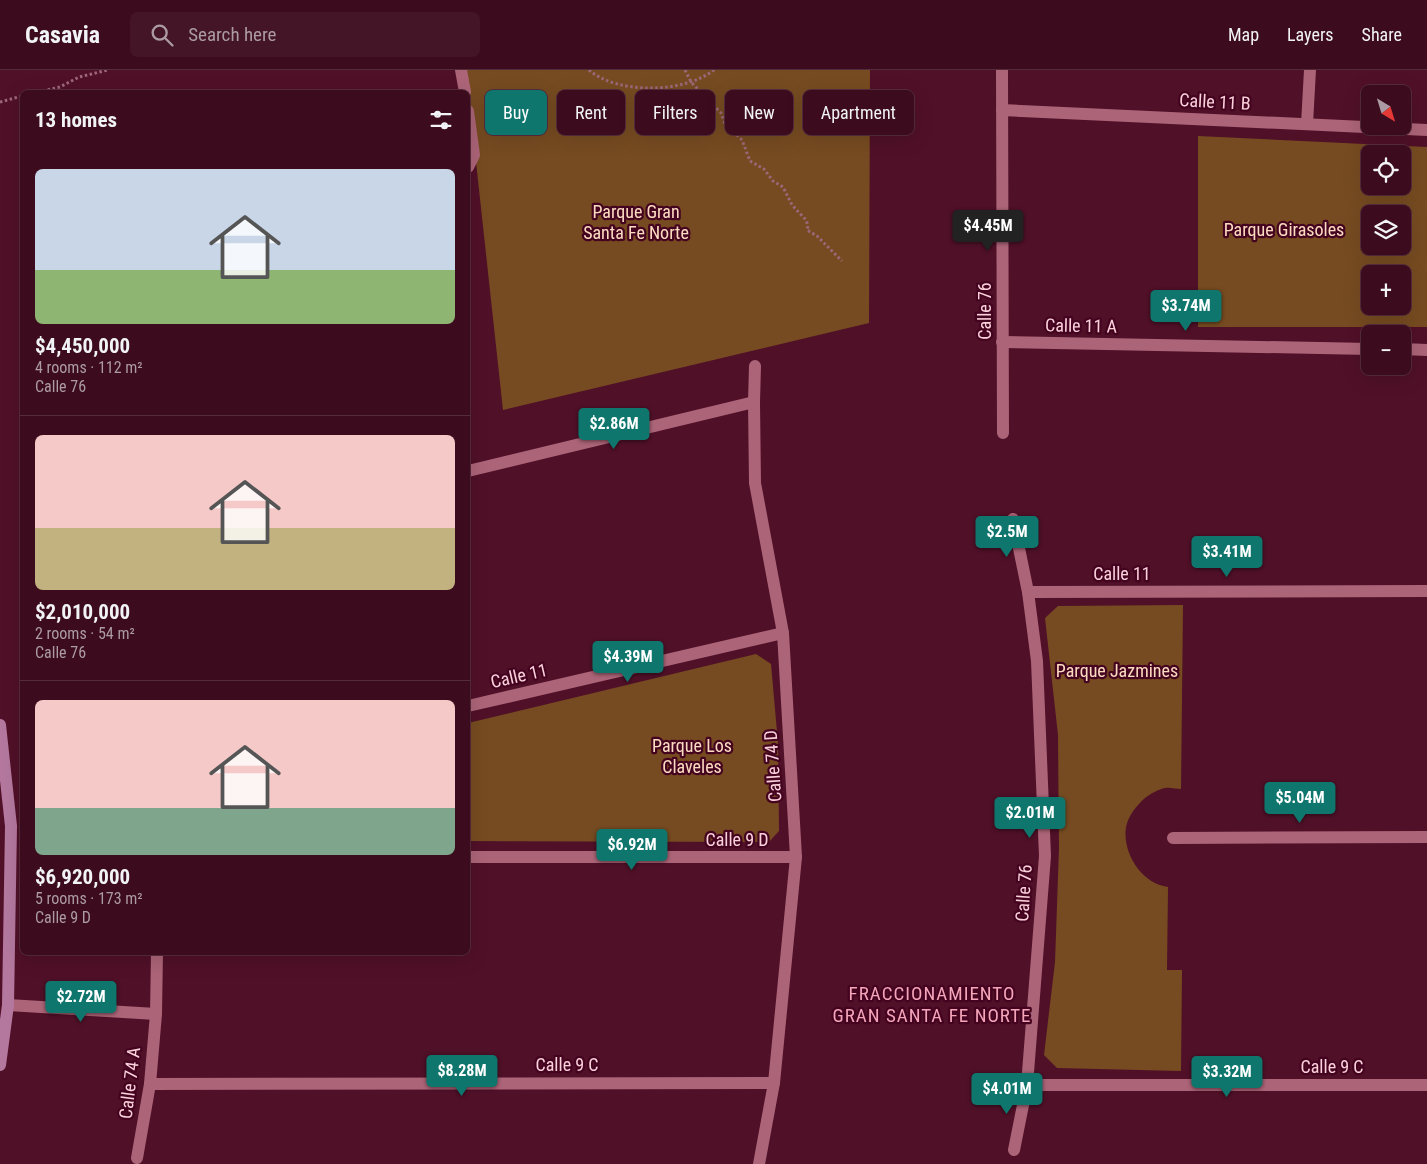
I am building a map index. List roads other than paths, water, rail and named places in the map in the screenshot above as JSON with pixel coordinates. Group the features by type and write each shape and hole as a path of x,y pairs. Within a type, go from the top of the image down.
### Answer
{"street":[{"path":"461,70 465,90"},
{"name":"Calle 76","path":"1002,70 1003,433"},
{"path":"1307,124 1310,70"},
{"name":"Calle 11 B","path":"1002,110 1427,130"},
{"path":"470,126 474,155 470,163"},
{"name":"Calle 11 A","path":"1002,342 1361,349"},
{"path":"1411,349 1427,350"},
{"name":"Calle 74 D","path":"755,366 755,483 783,633 796,858 774,1083 758,1164"},
{"path":"470,471 754,402"},
{"name":"Calle 76","path":"1013,519 1028,592 1037,661 1045,856 1027,1085 1014,1150"},
{"name":"Calle 11","path":"1028,592 1427,592"},
{"name":"Calle 11","path":"470,706 783,633"},
{"path":"0,725 11,826 8,1005 0,1065"},
{"path":"1173,838 1427,837"},
{"name":"Calle 9 D","path":"470,857 796,858"},
{"name":"Calle 74 A","path":"137,1158 150,1084 156,1014 157,955"},
{"path":"8,1005 156,1014"},
{"name":"Calle 9 C","path":"150,1084 774,1083"},
{"name":"Calle 9 C","path":"1027,1085 1427,1085"}],"district":[{"name":"FRACCIONAMIENTO GRAN SANTA FE NORTE","path":"932,1004"}],"park label":[{"name":"Parque Gran Santa Fe Norte","path":"636,222"},
{"name":"Parque Girasoles","path":"1284,230"},
{"name":"Parque Jazmines","path":"1117,671"},
{"name":"Parque Los Claveles","path":"692,756"}]}
